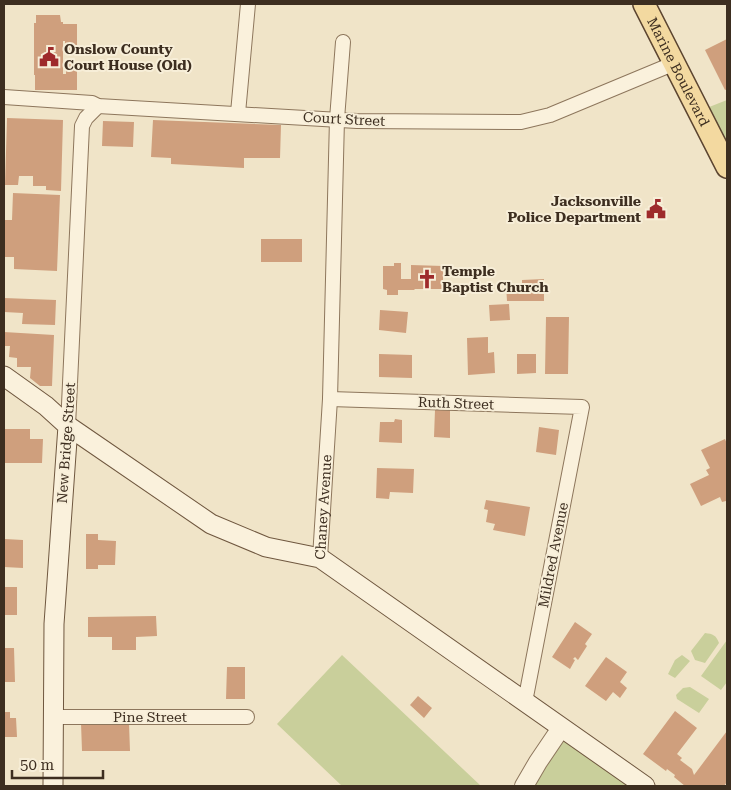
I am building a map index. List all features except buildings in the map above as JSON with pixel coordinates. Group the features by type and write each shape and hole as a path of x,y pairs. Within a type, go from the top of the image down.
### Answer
{"main road":[{"name":"Marine Boulevard","path":"644,4 727,167"},
{"path":"4,376 46,406 68,426 211,524 266,547 320,558"},
{"name":"New Bridge Street","path":"53,786 54,624 68,426"},
{"name":"Chaney Avenue","path":"320,558 645,786"}],"street":[{"path":"238,113 248,4"},
{"name":"Chaney Avenue","path":"320,558 330,399 337,119 343,42"},
{"name":"Court Street","path":"4,97 92,103 98,106 358,121 521,122 550,115 675,63"},
{"name":"New Bridge Street","path":"68,426 82,126 86,118 98,106"},
{"name":"Ruth Street","path":"330,399 582,407"},
{"name":"Mildred Avenue","path":"525,702 582,407"},
{"name":"Pine Street","path":"54,717 247,717"},
{"path":"524,786 561,728"}],"green space":[{"path":"727,100 727,167 699,111"},
{"path":"705,633 714,635 719,643 705,663 695,660 691,651"},
{"path":"727,640 727,682 721,690 701,676"},
{"path":"342,655 481,786 342,786 277,724"},
{"path":"682,655 690,661 675,678 668,674 675,660"},
{"path":"690,687 709,699 699,713 677,699 676,695 683,688"},
{"path":"561,728 645,786 524,786"}],"place":[{"name":"Onslow County Court House (Old)","path":"49,57"},
{"name":"Jacksonville Police Department","path":"656,209"},
{"name":"Temple Baptist Church","path":"427,279"}]}
